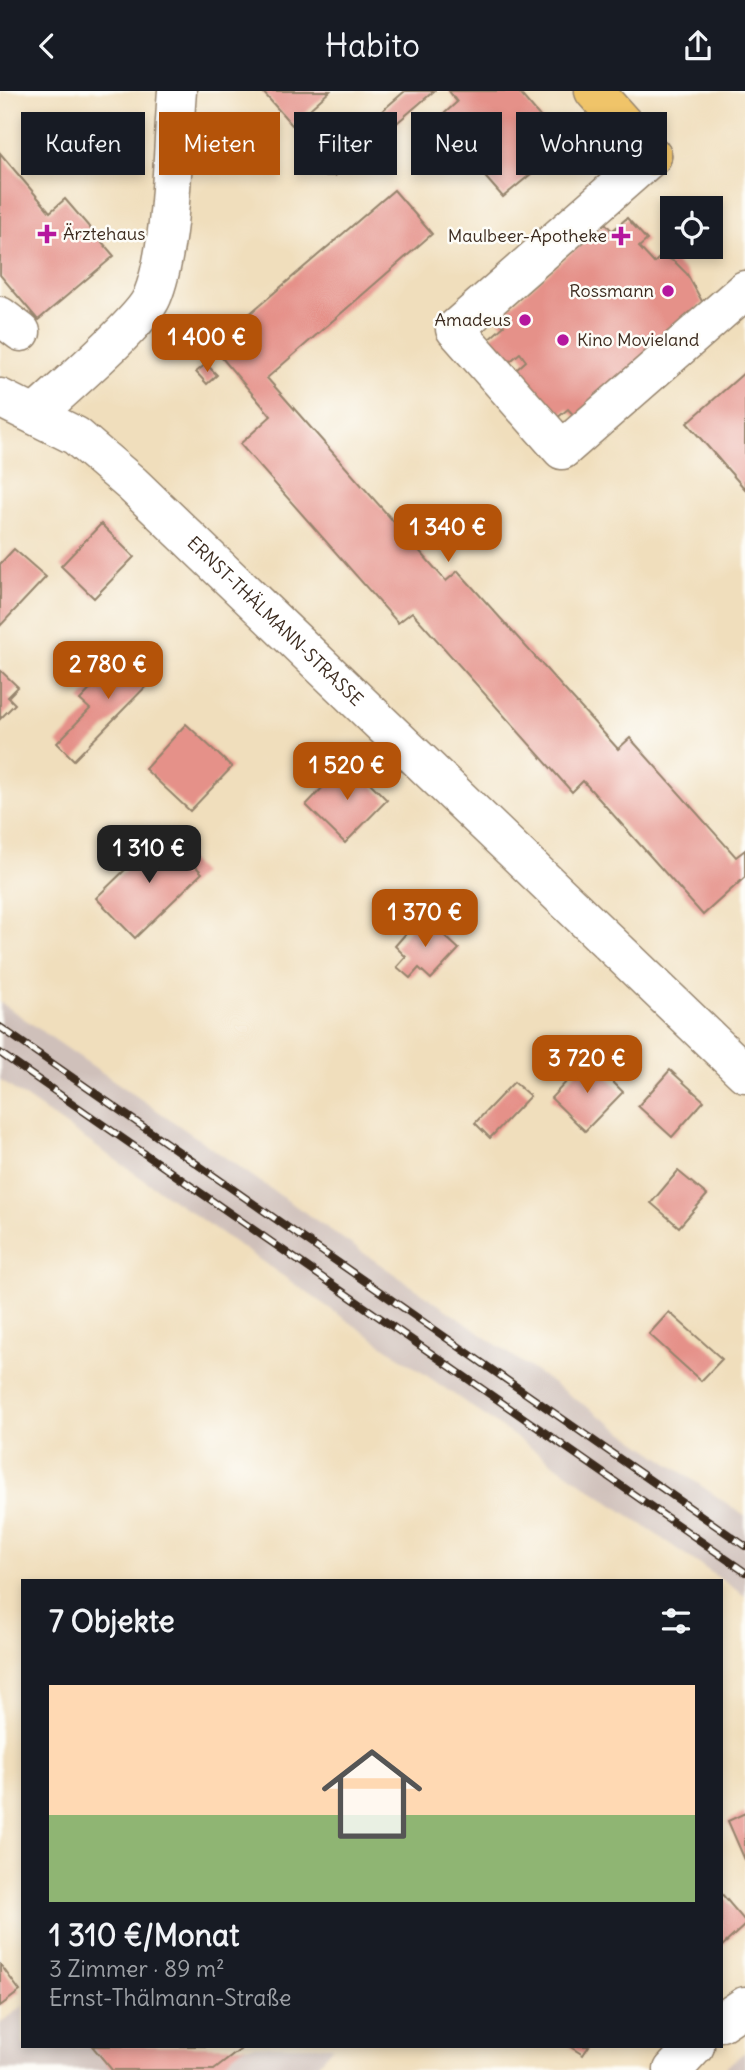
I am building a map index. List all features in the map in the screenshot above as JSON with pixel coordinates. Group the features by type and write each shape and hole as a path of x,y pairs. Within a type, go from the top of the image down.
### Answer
{"main road":[{"path":"594,91 613,112"}],"street":[{"path":"36,414 119,336 152,299 164,250 177,91"},
{"path":"631,175 455,329 562,450 745,290"},
{"name":"ERNST-THÄLMANN-STRASSE","path":"0,398 76,436 132,484 745,1073"},
{"path":"723,2021 745,2006"},
{"path":"673,2070 693,2048"}],"shaded area":[{"path":"0,1002 745,1516 745,1596 723,1579 0,1080"},
{"path":"21,2007 21,2048 331,2048 313,2070 0,2070 0,2023"},
{"path":"745,2052 745,2070 724,2070 727,2066"}],"building":[{"path":"262,91 330,91 307,112 294,112 292,125"},
{"path":"405,91 434,91 397,123 397,112 381,112"},
{"path":"449,91 518,91 536,112 516,112 516,175 530,175 503,197 484,175 502,175 502,112 446,112 457,102"},
{"name":"Ärztehaus","path":"0,153 50,212 65,199 114,256 38,320 0,275"},
{"path":"394,190 432,234 267,378 446,581 458,571 618,749 630,738 736,857 745,850 745,877 703,915 583,781 572,792 412,612 398,623 240,444 271,416 212,346"},
{"path":"627,218 647,240 639,247 654,263 660,257 675,262 687,274 703,303 580,422 568,409 557,418 515,371 526,361 520,353 508,363 488,340 504,326 497,318 605,223 612,231"},
{"path":"206,364 217,375 207,384 196,372"},
{"path":"745,372 745,489 687,423"},
{"path":"101,524 134,557 94,598 61,566"},
{"path":"14,549 46,577 0,626 0,564"},
{"path":"129,649 157,675 74,760 57,743 90,709 80,700"},
{"path":"0,670 18,687 8,697 15,704 0,719"},
{"path":"186,724 232,767 190,811 145,769"},
{"path":"348,761 387,800 345,843 306,805"},
{"path":"163,833 202,873 135,938 96,898"},
{"path":"422,915 459,949 431,979 419,968 410,978 397,967 406,957 395,946"},
{"path":"589,1058 623,1092 585,1131 551,1098"},
{"path":"670,1070 704,1101 672,1137 638,1106"},
{"path":"514,1082 530,1096 490,1138 475,1123"},
{"path":"678,1171 707,1195 679,1227 651,1203"},
{"path":"669,1312 722,1359 701,1381 649,1334"},
{"path":"745,1813 745,1860 728,1821"},
{"path":"723,1895 745,1921 745,1925 723,1945"},
{"path":"0,1964 20,1991 0,2006"},
{"path":"94,2048 242,2048 214,2070 112,2070"},
{"path":"572,2048 588,2048 583,2055"}],"railway":[{"path":"0,1027 745,1546"},
{"path":"0,1053 745,1572"}],"place":[{"name":"Ärztehaus","path":"47,234"},
{"name":"Maulbeer-Apotheke","path":"621,236"},
{"name":"Rossmann","path":"668,291"},
{"name":"Amadeus","path":"525,320"},
{"name":"Kino Movieland","path":"563,340"}]}
